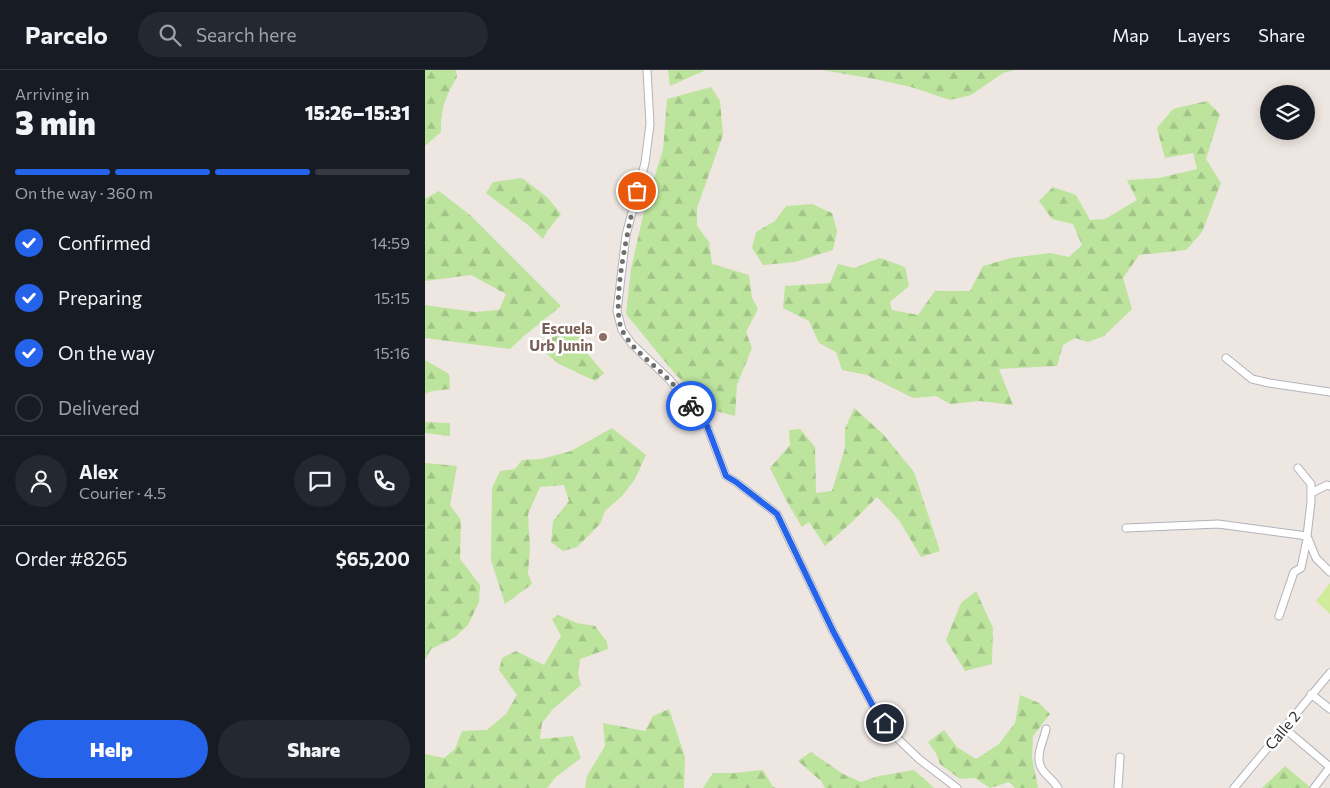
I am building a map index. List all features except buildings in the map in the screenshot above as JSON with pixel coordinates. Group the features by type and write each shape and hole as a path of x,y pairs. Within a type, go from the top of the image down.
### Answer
{"street":[{"path":"647,70 650,124 645,163 626,236 617,311 622,330 632,344 669,379 707,426 726,476 777,514 833,631 875,710 894,735 919,759 957,788"},
{"path":"1227,358 1252,379 1330,392"},
{"path":"1279,616 1294,572 1301,568 1307,536 1311,484 1298,468"},
{"path":"1311,492 1327,485 1330,486"},
{"path":"1126,528 1218,524 1307,536"},
{"path":"1307,536 1316,558 1330,572"},
{"name":"Calle 2","path":"1234,788 1330,673"},
{"path":"1311,694 1330,709"},
{"path":"1284,728 1330,767 1314,788"},
{"path":"1046,729 1040,748 1039,761 1042,769 1052,778 1058,788"},
{"path":"1118,788 1120,757"}],"green space":[{"path":"425,70 456,70 457,77 445,103 441,132 425,146"},
{"path":"668,70 706,70 670,86"},
{"path":"822,70 1015,70 1003,73 971,95 950,100 911,87"},
{"path":"711,87 720,101 723,135 697,208 697,226 709,242 712,264 749,275 752,298 758,309 746,332 752,348 737,385 735,416 712,410 676,375 626,314 631,269 645,207 663,150 667,99"},
{"path":"1207,101 1220,114 1206,159 1221,183 1202,232 1186,250 1139,255 1123,278 1132,309 1104,336 1088,342 1075,338 1063,345 1057,366 999,369 1013,405 980,401 950,404 936,396 913,398 867,375 842,370 836,352 819,343 809,321 783,308 785,286 830,283 838,264 854,268 880,258 905,267 909,286 890,302 892,310 918,315 935,291 970,291 983,266 1011,258 1050,253 1069,257 1082,245 1073,224 1052,219 1039,201 1053,187 1076,195 1090,220 1105,219 1137,200 1127,180 1159,178 1197,169 1193,153 1165,158 1157,128 1173,109"},
{"path":"522,178 547,197 561,214 543,239 486,193 493,182"},
{"path":"439,191 470,215 561,306 510,349 425,338 425,305 475,312 499,310 506,294 471,275 425,281 425,199"},
{"path":"812,204 832,213 837,231 833,250 795,262 763,265 752,248 756,232 775,221 786,206"},
{"path":"566,333 579,333 586,352 604,373 595,381 559,364 542,350 550,338"},
{"path":"425,360 449,374 450,389 432,391 425,394"},
{"path":"854,408 883,434 914,472 940,551 921,557 899,520 877,497 825,546 809,522 802,527 770,468 790,445 789,430 800,429 815,447 816,493 832,491 845,448 845,429"},
{"path":"425,422 450,423 450,436 425,433"},
{"path":"612,428 646,455 635,479 622,496 605,511 600,524 577,547 563,551 551,542 553,521 569,501 564,485 540,487 528,514 530,548 528,573 532,584 505,604 491,560 492,488 500,471 515,469 522,460 541,459 571,451"},
{"path":"425,463 457,466 450,505 461,520 460,559 480,585 479,602 468,625 454,638 431,649 425,660"},
{"path":"1330,583 1330,614 1316,601"},
{"path":"976,591 993,628 992,664 965,671 946,640 961,603"},
{"path":"558,615 577,623 595,626 607,642 608,649 580,659 578,674 581,685 553,709 542,723 540,739 573,736 581,758 556,777 547,788 425,788 425,754 444,758 455,749 462,731 487,730 506,714 517,695 499,670 502,658 516,651 544,665 561,636 552,619"},
{"path":"1020,695 1039,703 1050,714 1033,736 1032,757 1038,788 1015,788 1009,782 990,788 975,778 960,779 940,764 936,753 928,742 944,730 957,747 976,759 999,744 1015,723"},
{"path":"669,709 685,757 684,788 585,788 587,776 605,746 603,723 645,731 653,716"},
{"path":"811,752 843,774 861,782 879,776 914,770 934,788 825,788 821,781 798,761"},
{"path":"1285,766 1310,787 1310,788 1262,788"},
{"path":"763,770 773,787 776,788 703,788 713,773"}],"way so far":[{"path":"637,191 626,236 617,311 622,330 632,344 669,379 691,406"}],"place":[{"name":"Escuela Urb Junin","path":"603,337"}],"route":[{"path":"691,406 707,426 726,476 777,514 833,631 875,710 885,723"}]}
